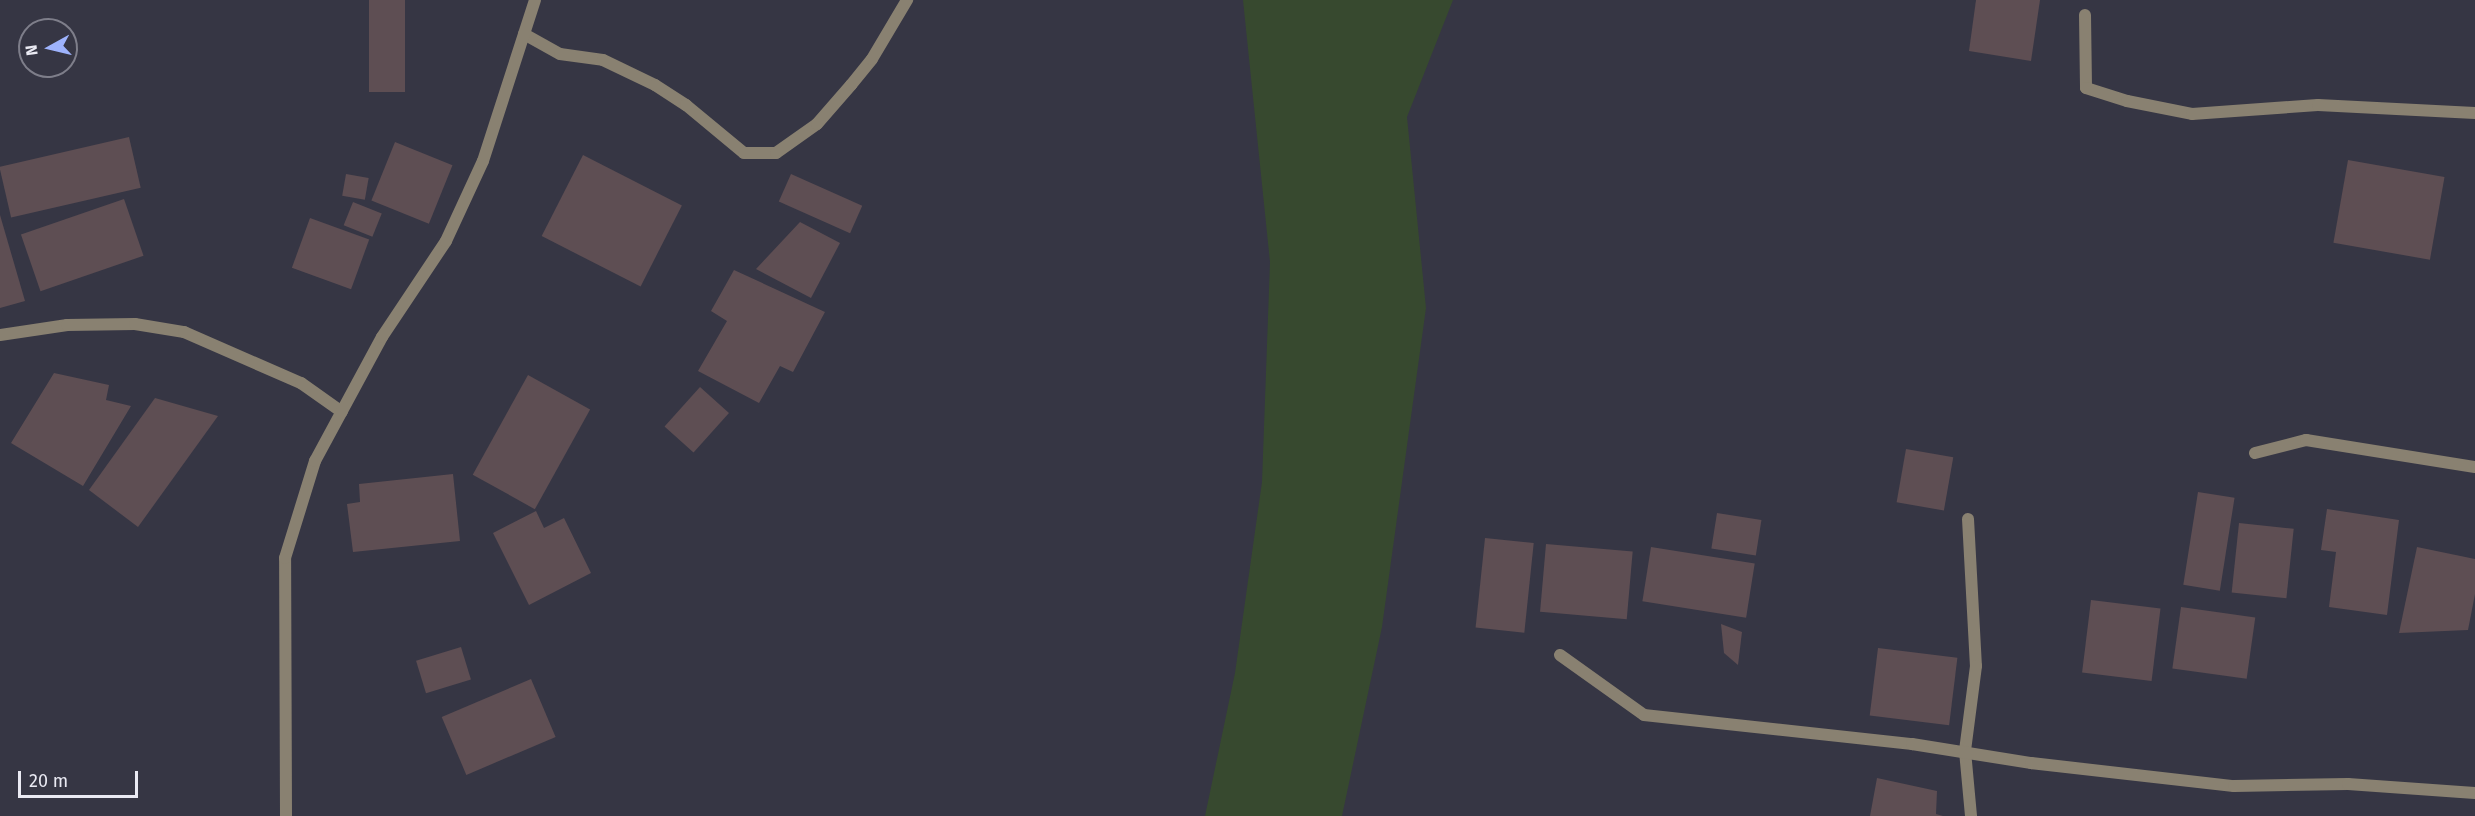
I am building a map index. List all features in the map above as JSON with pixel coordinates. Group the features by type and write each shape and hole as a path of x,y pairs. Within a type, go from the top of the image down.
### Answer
{"street":[{"path":"286,816 285,558 315,461 382,337 446,241 483,161 535,0"},
{"path":"524,34 560,54 603,60 655,86 686,105 744,153 776,153 817,124 851,85 872,59 907,0"},
{"path":"2085,15 2086,88 2127,101 2192,114 2318,105 2475,113"},
{"path":"0,335 67,325 124,324 184,332 302,383 342,412"},
{"path":"2255,453 2306,440 2475,466"},
{"path":"1968,519 1976,666 1965,751 1971,816"},
{"path":"1560,655 1644,716 1965,751 2031,764 2234,786 2348,784 2475,793"}],"green space":[{"path":"1243,0 1453,0 1407,117 1426,308 1382,627 1342,816 1205,816 1235,673 1262,482 1270,262"}],"building":[{"path":"369,0 405,0 405,92 369,92"},
{"path":"1976,0 2040,0 2031,61 1969,51"},
{"path":"129,137 141,188 11,218 0,167"},
{"path":"395,142 452,165 429,224 371,200"},
{"path":"583,155 682,205 641,286 542,236"},
{"path":"2348,160 2445,177 2430,260 2333,243"},
{"path":"346,174 369,178 365,200 342,196"},
{"path":"791,174 862,206 850,233 779,201"},
{"path":"124,199 144,256 40,291 21,234"},
{"path":"353,202 382,214 372,237 344,225"},
{"path":"0,215 25,301 0,308"},
{"path":"310,218 369,240 351,289 292,268"},
{"path":"800,222 840,243 811,298 756,269"},
{"path":"734,270 825,312 793,372 780,366 759,403 698,371 727,321 711,311"},
{"path":"54,373 109,385 106,400 131,406 83,486 11,443"},
{"path":"528,375 590,409 535,509 473,475"},
{"path":"700,387 729,413 694,452 665,426"},
{"path":"155,398 218,416 138,527 89,490"},
{"path":"1906,449 1953,457 1944,511 1897,502"},
{"path":"453,474 460,541 353,552 347,504 360,502 359,484"},
{"path":"2198,492 2235,498 2220,591 2183,585"},
{"path":"2327,509 2399,520 2387,615 2329,607 2336,552 2321,550"},
{"path":"536,511 544,528 564,518 591,573 529,605 493,533"},
{"path":"1717,513 1761,520 1756,556 1711,549"},
{"path":"2239,523 2294,529 2286,598 2232,593"},
{"path":"1485,538 1534,543 1524,633 1476,628"},
{"path":"1546,544 1633,552 1627,619 1540,612"},
{"path":"1651,547 1755,563 1746,618 1642,601"},
{"path":"2417,547 2475,559 2475,594 2468,630 2399,633"},
{"path":"2091,600 2160,609 2152,681 2082,672"},
{"path":"2181,607 2255,617 2247,679 2172,668"},
{"path":"1721,624 1742,632 1738,665 1724,653"},
{"path":"461,647 471,680 426,693 416,661"},
{"path":"1878,648 1957,658 1949,725 1870,715"},
{"path":"531,679 556,737 466,775 442,717"},
{"path":"1877,778 1937,791 1936,814 1943,816 1870,816"}]}
